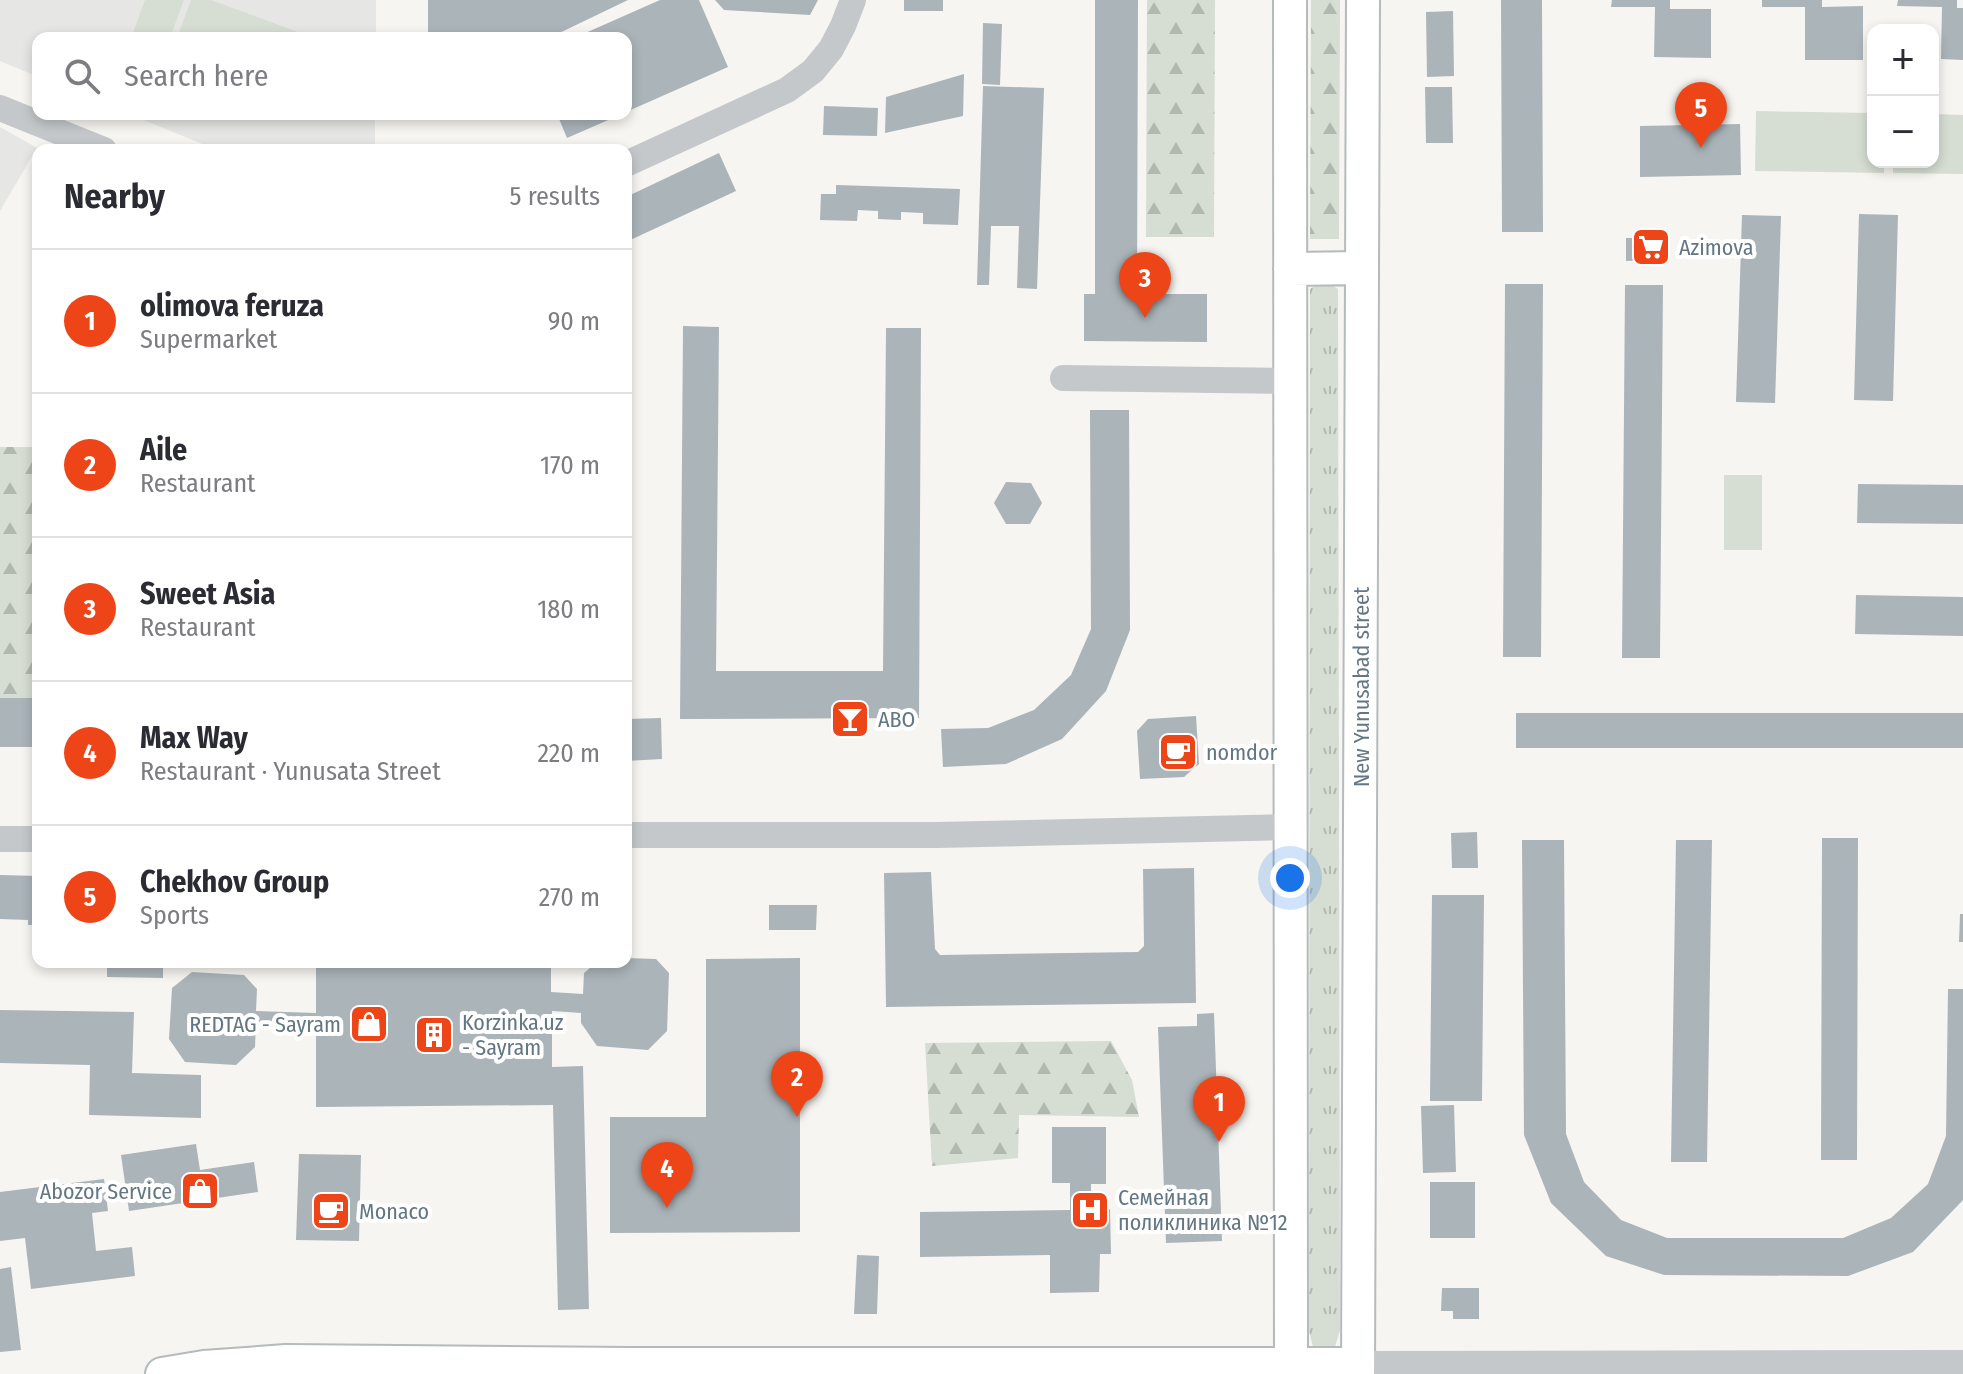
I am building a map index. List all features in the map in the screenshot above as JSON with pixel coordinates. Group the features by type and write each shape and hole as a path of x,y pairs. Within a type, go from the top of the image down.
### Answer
{"main road":[{"path":"1290,0 1291,1369"},
{"name":"New Yunusabad street","path":"1358,1369 1363,0"},
{"path":"1290,269 1362,268"},
{"path":"162,1374 204,1367 286,1361 1358,1369"}],"street":[{"path":"632,161 787,90 813,71 831,49 853,0"},
{"path":"0,108 89,144"},
{"path":"1063,378 1290,381"},
{"path":"632,835 1050,833 1290,827"},
{"path":"0,839 32,839"},
{"path":"1358,1369 1442,1365 1963,1363"}],"shaded area":[{"path":"0,0 376,0 376,32 32,32 32,74 0,61"},
{"path":"144,120 375,120 375,144 202,144"},
{"path":"0,127 32,145 32,157 0,211"}],"green space":[{"path":"145,0 184,0 172,32 133,32"},
{"path":"191,0 211,0 298,32 179,32"},
{"path":"1147,0 1215,0 1214,237 1146,237"},
{"path":"1311,0 1340,0 1339,239 1310,239"},
{"path":"1756,111 1867,113 1867,168 1884,168 1884,173 1755,171"},
{"path":"1939,114 1963,115 1963,174 1893,173 1893,168 1939,168"},
{"path":"1324,283 1338,289 1340,1330 1329,1357 1319,1358 1309,1331 1310,289"},
{"path":"0,447 32,447 32,698 0,698"},
{"path":"1724,475 1762,475 1762,550 1724,550"},
{"path":"1111,1041 1132,1080 1139,1117 1019,1115 1018,1158 932,1166 925,1043"}],"building":[{"path":"428,0 628,0 561,32 428,32"},
{"path":"660,0 699,0 728,67 632,109 632,32 588,32"},
{"path":"715,0 818,0 810,15 724,10"},
{"path":"904,0 943,0 943,11 904,11"},
{"path":"1095,0 1138,0 1137,294 1207,294 1207,342 1084,341 1084,294 1095,294"},
{"path":"1501,0 1542,0 1543,232 1502,232"},
{"path":"1612,0 1670,0 1670,9 1711,9 1711,58 1654,57 1655,7 1611,7"},
{"path":"1762,0 1822,0 1822,7 1863,6 1863,60 1805,60 1805,7 1762,7"},
{"path":"1898,0 1957,0 1957,8 1963,8 1963,60 1941,59 1942,7 1897,6"},
{"path":"1453,11 1454,76 1427,77 1426,12"},
{"path":"983,23 1002,24 1000,85 982,84"},
{"path":"964,74 963,116 885,133 886,97"},
{"path":"983,86 1044,88 1037,289 1017,288 1019,226 991,226 989,285 977,285"},
{"path":"1425,87 1452,87 1453,143 1426,143"},
{"path":"824,106 878,108 877,136 823,135"},
{"path":"560,120 608,120 567,138"},
{"path":"1740,124 1741,175 1640,177 1640,126"},
{"path":"719,153 736,191 632,239 632,194"},
{"path":"836,185 960,189 958,225 923,224 923,213 901,212 901,220 878,219 878,211 858,210 857,221 820,220 821,194 836,194"},
{"path":"1859,214 1898,215 1893,401 1854,400"},
{"path":"1742,215 1781,216 1775,403 1736,402"},
{"path":"1626,238 1661,238 1661,260 1626,261"},
{"path":"1505,284 1543,284 1541,657 1503,657"},
{"path":"1625,285 1663,285 1660,658 1622,658"},
{"path":"683,326 719,327 716,671 883,671 886,328 921,328 919,718 680,719"},
{"path":"1090,410 1129,410 1130,630 1106,691 1062,739 1006,764 943,767 941,729 988,728 1034,710 1071,675 1091,629"},
{"path":"1006,482 1031,483 1042,503 1030,524 1006,524 994,503"},
{"path":"1858,484 1963,485 1963,524 1857,523"},
{"path":"1856,595 1963,597 1963,636 1855,634"},
{"path":"0,698 32,698 32,747 0,747"},
{"path":"1516,713 1963,713 1963,748 1516,748"},
{"path":"1196,716 1199,764 1184,777 1140,779 1137,731 1148,719"},
{"path":"661,718 662,759 632,761 632,719"},
{"path":"1477,832 1478,868 1452,868 1451,833"},
{"path":"1822,838 1858,838 1857,1160 1821,1160"},
{"path":"1522,840 1564,840 1566,1134 1584,1182 1621,1220 1667,1238 1843,1238 1891,1218 1928,1184 1946,1136 1948,989 1963,989 1963,1200 1913,1252 1848,1276 1664,1275 1606,1256 1551,1203 1524,1135"},
{"path":"1676,840 1712,840 1707,1162 1671,1162"},
{"path":"1194,868 1196,1003 886,1007 884,873 931,872 935,949 940,955 1138,952 1144,946 1143,869"},
{"path":"0,875 32,876 32,925 28,925 28,920 0,919"},
{"path":"1432,895 1484,895 1482,1101 1430,1101"},
{"path":"769,905 817,905 816,930 769,930"},
{"path":"1960,914 1963,914 1963,942 1959,942"},
{"name":"Korzinka.uz - Sayram","path":"632,958 656,959 669,973 667,1031 648,1050 597,1046 581,1023 581,1013 552,1011 552,1067 583,1066 589,1309 558,1310 553,1105 316,1107 316,1022 256,1022 255,1047 236,1065 185,1062 169,1039 172,988 192,972 244,975 257,989 256,1011 316,1013 316,968 551,968 551,992 583,994 584,973 590,968 632,968"},
{"path":"800,958 800,1232 610,1233 610,1117 706,1117 706,959"},
{"path":"107,968 163,968 163,978 107,977"},
{"path":"0,1010 134,1012 132,1073 201,1075 201,1118 89,1115 90,1065 0,1063"},
{"path":"1214,1013 1222,1241 1166,1243 1158,1027 1197,1026 1197,1014"},
{"path":"1454,1105 1456,1172 1423,1173 1421,1106"},
{"name":"Семейная поликлиника №12","path":"1052,1127 1106,1127 1106,1184 1091,1184 1091,1209 1110,1209 1111,1254 1100,1254 1099,1292 1050,1293 1050,1255 920,1257 920,1212 1070,1210 1070,1183 1052,1183"},
{"path":"196,1144 200,1170 254,1162 258,1192 129,1211 121,1155"},
{"path":"299,1154 361,1155 359,1241 296,1240"},
{"path":"104,1179 108,1211 92,1213 96,1251 132,1247 135,1276 31,1289 25,1238 0,1241 0,1192"},
{"path":"1430,1182 1475,1182 1475,1238 1430,1238"},
{"path":"857,1255 879,1256 877,1314 854,1314"},
{"path":"11,1267 21,1350 0,1352 0,1269"},
{"path":"1442,1288 1479,1288 1479,1319 1453,1319 1453,1311 1441,1311"}],"place":[{"name":"Chekhov Group","path":"1701,148"},
{"name":"Azimova","path":"1651,247"},
{"name":"Sweet Asia","path":"1145,318"},
{"name":"ABO","path":"850,719"},
{"name":"nomdor","path":"1178,752"},
{"name":"REDTAG - Sayram","path":"369,1024"},
{"name":"Korzinka.uz - Sayram","path":"434,1035"},
{"name":"Aile","path":"797,1117"},
{"name":"olimova feruza","path":"1219,1142"},
{"name":"Abozor Service","path":"200,1191"},
{"name":"Max Way","path":"667,1208"},
{"name":"Семейная поликлиника №12","path":"1090,1210"},
{"name":"Monaco","path":"331,1211"}]}
